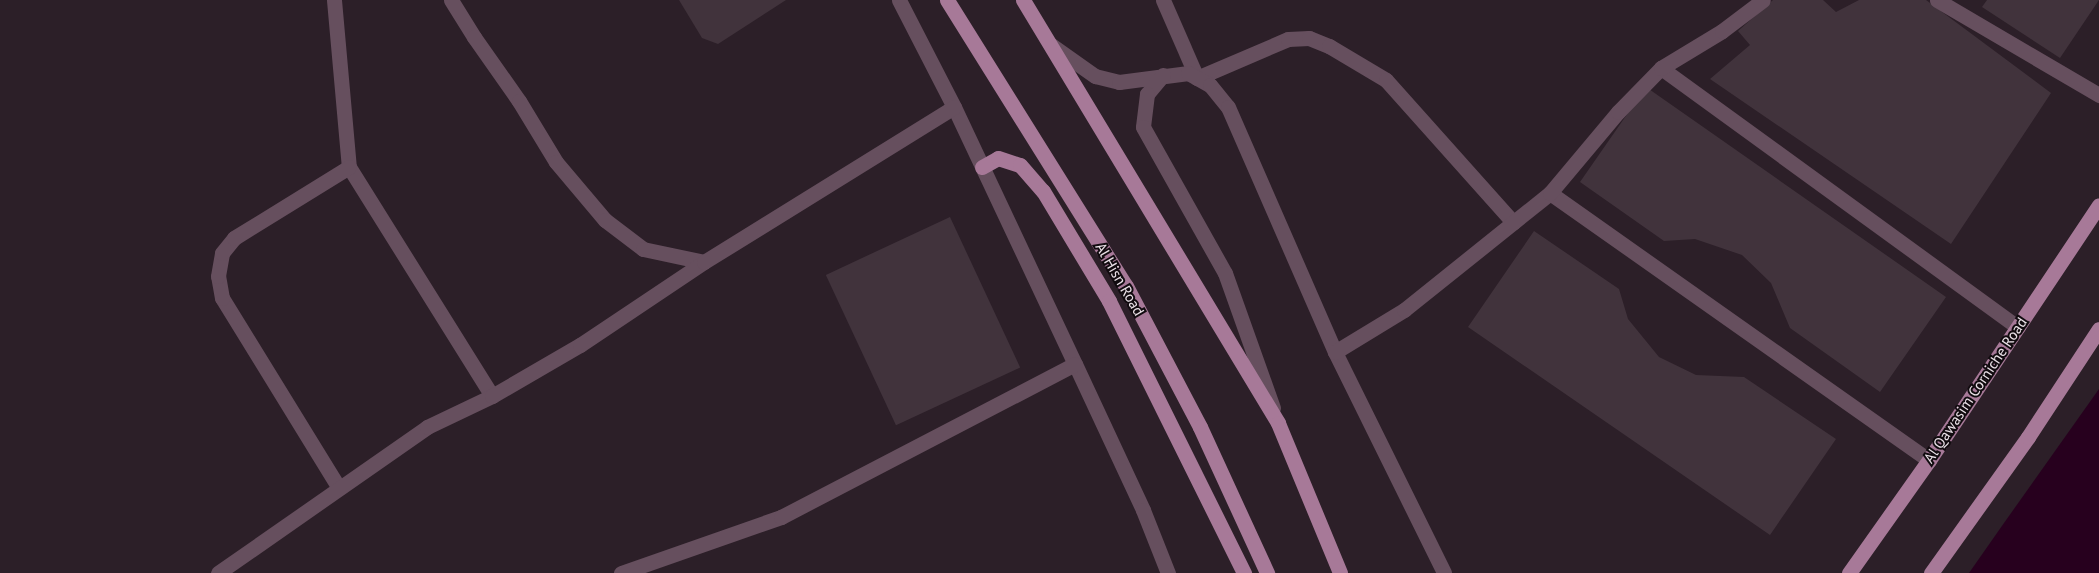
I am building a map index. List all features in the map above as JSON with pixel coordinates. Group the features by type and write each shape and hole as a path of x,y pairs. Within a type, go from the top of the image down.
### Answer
{"main road":[{"name":"Al Hisn Road","path":"947,0 1126,286 1200,427 1267,573"},
{"path":"1023,0 1278,423 1340,573"},
{"path":"982,167 998,158 1020,165 1043,191 1109,301 1244,573"},
{"name":"Al Qawasim Corniche Road","path":"1848,573 1929,460 2099,205"},
{"path":"1931,573 2028,437 2099,329"}],"street":[{"path":"334,0 349,167 492,396"},
{"path":"451,0 556,162 605,220 643,249 704,262"},
{"path":"900,0 954,107 1075,364 1143,510 1168,573"},
{"path":"1163,0 1197,78"},
{"path":"1335,352 1404,310 1550,193 1618,112 1661,68 1722,32 1763,0"},
{"path":"1937,0 2099,95"},
{"path":"1197,78 1288,39 1310,38 1329,46 1386,80 1513,222"},
{"path":"1051,45 1095,76 1118,82 1163,74 1188,73 1210,85 1228,107 1335,352 1444,573"},
{"path":"1661,68 2018,327"},
{"path":"1163,74 1147,94 1143,127 1225,273 1278,423"},
{"path":"218,573 427,427 492,396 580,345 704,262 954,107"},
{"path":"339,488 222,298 218,276 222,253 234,238 349,167"},
{"path":"1550,193 1929,460"},
{"path":"621,573 780,517 1075,364"}],"shaded area":[{"path":"2099,389 2099,573 1969,573 2004,523"}],"building":[{"path":"679,0 786,0 718,44 702,38"},
{"path":"1773,0 1823,0 1836,12 1859,0 1926,0 2051,93 1951,244 1710,79 1750,45 1738,31"},
{"path":"1987,0 2099,0 2060,58 1982,7"},
{"path":"1646,87 1946,297 1880,392 1790,328 1771,283 1742,255 1695,239 1664,241 1580,182"},
{"path":"950,217 1020,367 896,425 826,275"},
{"path":"1534,231 1619,289 1628,319 1659,357 1696,375 1744,377 1836,439 1770,535 1468,327"}]}
